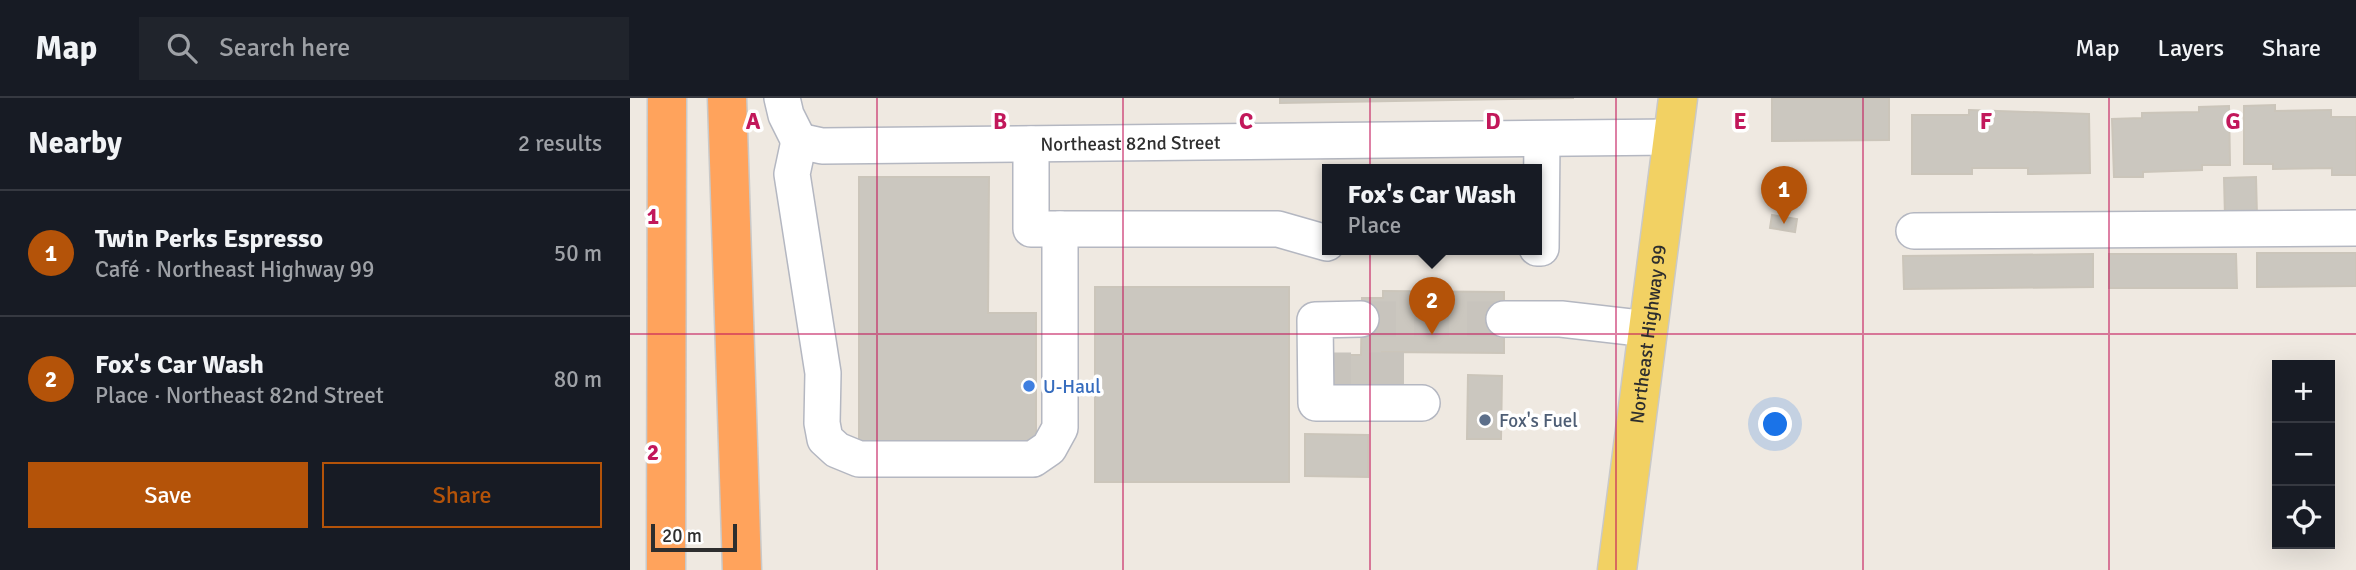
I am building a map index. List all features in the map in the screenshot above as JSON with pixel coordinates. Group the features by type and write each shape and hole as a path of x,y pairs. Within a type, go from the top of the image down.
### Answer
{"highway":[{"path":"666,570 667,98"},
{"path":"727,98 743,570"}],"main road":[{"name":"Northeast Highway 99","path":"1617,570 1678,98"}],"street":[{"path":"782,98 786,115 799,141 792,174 823,373 822,423 825,439 837,450 859,458 1033,459 1049,448 1060,428 1060,229"},
{"name":"Northeast 82nd Street","path":"799,141 822,146 1673,137"},
{"path":"1542,139 1542,164"},
{"path":"1031,144 1031,229 1278,229 1322,242"},
{"path":"1914,231 2356,228"},
{"path":"1361,319 1315,320 1316,403 1422,403"},
{"path":"1504,319 1561,319 1648,329"}],"building":[{"path":"1280,98 1574,98 1280,103"},
{"path":"1772,98 1889,98 1889,140 1772,141"},
{"path":"2275,105 2275,111 2331,110 2331,117 2356,117 2356,175 2332,175 2332,168 2273,169 2273,164 2244,164 2244,106"},
{"path":"2229,106 2230,165 2202,165 2202,170 2143,172 2143,177 2114,177 2112,119 2142,118 2142,113 2199,112 2199,107"},
{"path":"1969,110 2089,114 2090,173 2028,174 2028,168 1972,168 1972,174 1912,174 1912,115 1969,115"},
{"path":"859,177 989,177 988,313 1036,313 1036,442 859,442"},
{"path":"2256,177 2257,216 2225,217 2224,178"},
{"path":"1772,215 1797,219 1795,232 1770,228"},
{"path":"2257,253 2356,253 2356,286 2257,287"},
{"path":"2093,254 2093,287 1904,289 1903,256"},
{"path":"2109,254 2236,254 2237,288 2109,288"},
{"path":"1095,287 1289,287 1289,482 1095,482"},
{"path":"1383,291 1504,292 1504,353 1382,352 1381,386 1327,385 1327,355 1361,355 1362,298 1383,298"},
{"name":"Fox's Fuel","path":"1468,375 1502,376 1501,439 1467,439"},
{"path":"1305,434 1368,435 1368,477 1305,476"}],"tunnel":[{"path":"1361,319 1504,319"},
{"path":"1316,370 1421,370"}],"place":[{"name":"Twin Perks Espresso","path":"1784,224"},
{"name":"Fox's Car Wash","path":"1432,335"},
{"name":"U-Haul","path":"1029,386"},
{"name":"Fox's Fuel","path":"1485,420"}]}
